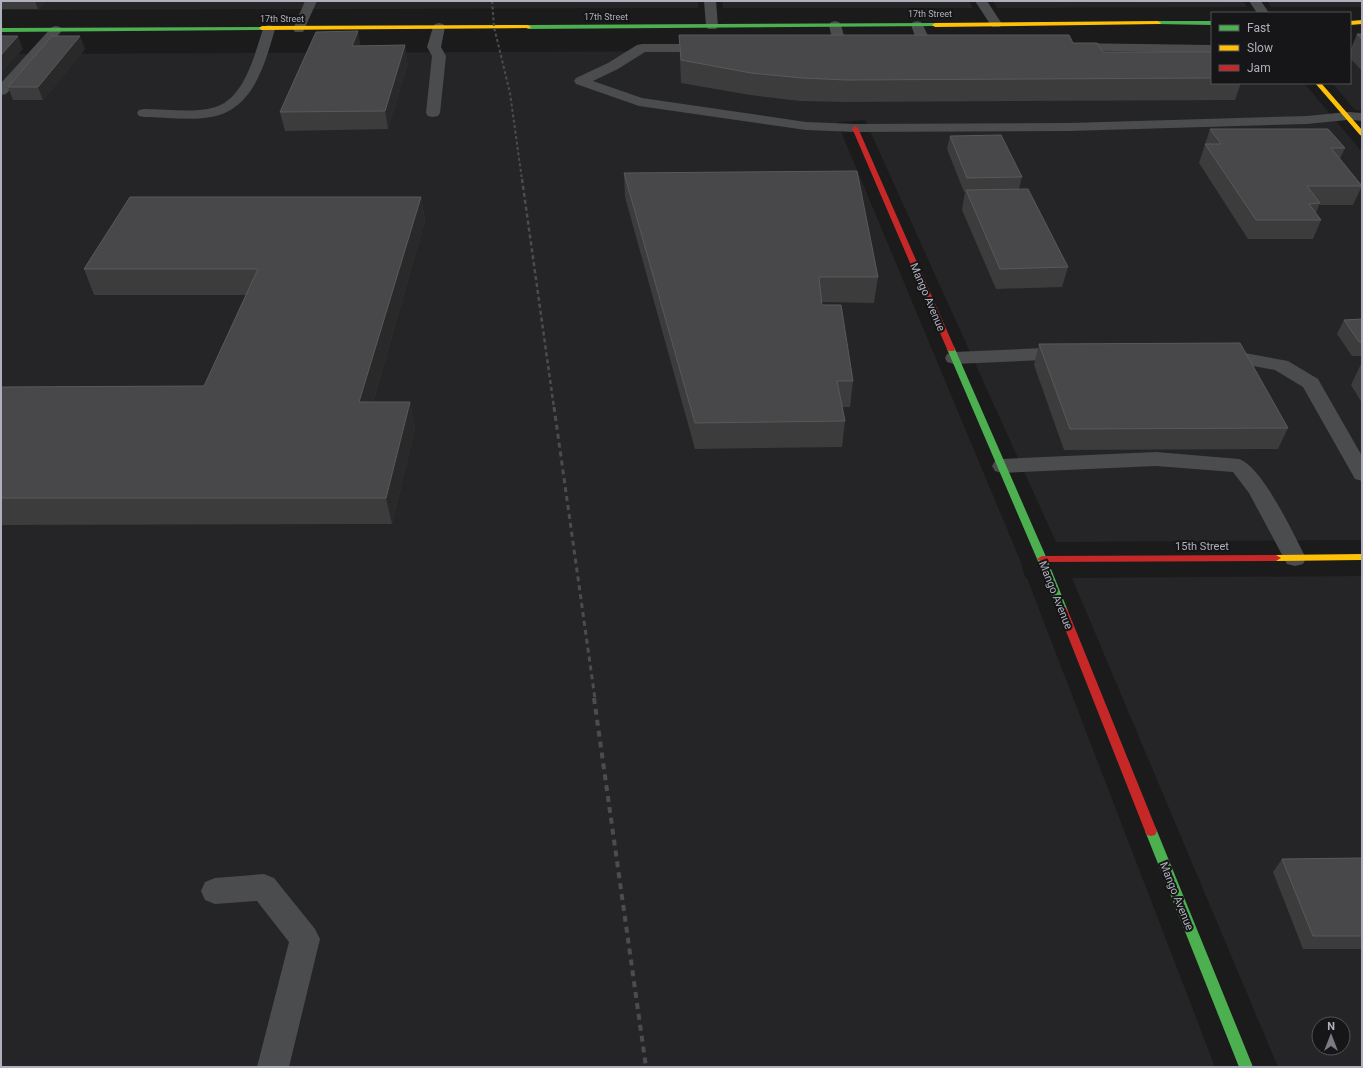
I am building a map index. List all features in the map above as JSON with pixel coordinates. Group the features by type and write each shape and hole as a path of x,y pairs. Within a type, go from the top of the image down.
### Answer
{"main road":[{"path":"1351,22 1362,22"},
{"name":"17th Street","path":"1,30 1211,23"},
{"path":"1319,84 1362,134"},
{"name":"Mango Avenue","path":"854,128 1042,559 1246,1067"},
{"name":"15th Street","path":"1042,559 1362,557"}],"street":[{"path":"299,29 311,1"},
{"path":"710,1 712,26"},
{"path":"981,1 996,24"},
{"path":"1255,1 1262,12"},
{"path":"836,25 840,47"},
{"path":"917,25 926,47"},
{"path":"434,113 439,56 434,47 439,27"},
{"path":"144,113 212,113 231,105 244,90 257,67 269,29"},
{"path":"1,91 56,30"},
{"path":"1054,46 1211,49"},
{"path":"808,47 855,47"},
{"path":"910,47 941,47"},
{"path":"721,48 642,48 613,66 581,81 638,102 806,126 854,128 1069,127 1307,120 1347,116 1362,117"},
{"path":"954,358 1080,352"},
{"path":"1202,353 1225,355 1281,365 1311,383 1362,474"},
{"path":"1002,466 1156,459 1239,466 1258,489 1296,558"},
{"path":"215,891 264,887 305,939 273,1067"}],"shaded area":[{"path":"1,1 698,1 698,8 1,10"},
{"path":"722,1 969,1 973,8 723,8"},
{"path":"993,1 1243,1 1247,7 997,8"},
{"path":"1267,1 1362,1 1362,7 1271,7"},
{"path":"1211,49 1211,84 1305,84 1362,152 1362,540 1056,542 865,120 837,122 1020,560 1025,577 1027,578 1215,1067 1,1067 1,54"},
{"path":"1351,49 1362,49 1362,110 1355,110 1333,84 1351,84"},
{"path":"1362,576 1362,1067 1278,1067 1072,578"}],"building":[{"path":"358,31 352,46 405,45 385,111 280,112 316,32"},
{"path":"1357,34 1362,34 1362,39"},
{"path":"679,35 1069,35 1073,43 1097,43 1103,52 1211,52 1211,78 846,80 802,78 751,73 681,60"},
{"path":"1,36 18,36 1,55"},
{"path":"52,36 80,36 38,87 8,87"},
{"path":"1210,129 1328,129 1345,148 1331,148 1362,186 1307,186 1320,203 1309,204 1321,220 1256,220 1205,144 1221,144"},
{"path":"1001,135 1022,177 967,178 950,136"},
{"path":"857,171 878,277 819,277 822,305 841,305 853,381 837,381 845,421 695,423 624,173"},
{"path":"1028,189 1068,267 1000,269 966,190"},
{"path":"130,197 421,197 359,402 410,402 386,498 1,498 1,387 204,386 258,269 84,269"},
{"path":"1362,319 1362,342 1359,342 1344,320"},
{"path":"1240,343 1288,428 1070,429 1039,344"},
{"path":"1362,858 1362,936 1313,936 1282,859"}],"railway":[{"path":"492,1 494,27 510,93 522,180"},
{"path":"522,179 554,408"},
{"path":"554,407 595,699"},
{"path":"594,698 646,1067"}],"traffic: fast":[{"path":"1158,23 1211,23"},
{"path":"528,27 935,25"},
{"path":"1,30 262,28"},
{"path":"951,349 1063,611"},
{"path":"1151,831 1246,1067"}],"traffic: slow":[{"path":"1351,23 1362,22"},
{"path":"935,25 1158,23"},
{"path":"262,28 528,27"},
{"path":"1319,84 1362,134"},
{"path":"1276,558 1362,557"}],"traffic: jam":[{"path":"855,128 951,349"},
{"path":"1042,559 1276,558"},
{"path":"1063,611 1151,831"}]}
